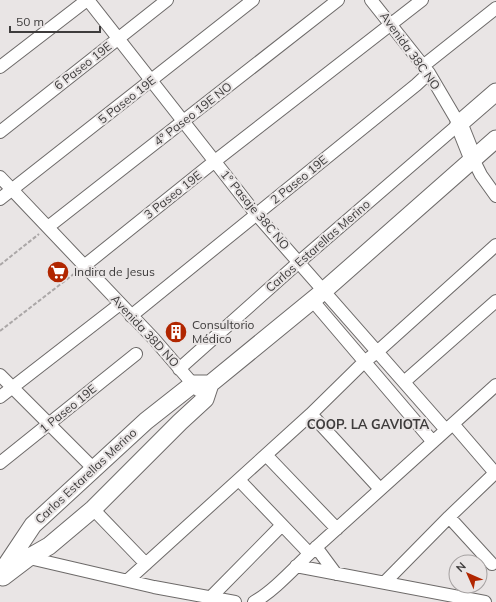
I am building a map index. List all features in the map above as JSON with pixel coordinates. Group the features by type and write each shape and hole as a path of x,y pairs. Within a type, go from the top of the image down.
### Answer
{"street":[{"name":"1° Pasaje 38C NO","path":"87,0 152,80 256,214 299,262 318,295 364,362 433,442"},
{"path":"0,67 87,0"},
{"name":"6 Paseo 19E","path":"0,132 167,0"},
{"name":"5 Paseo 19E","path":"0,199 253,0"},
{"name":"4° Paseo 19E NO","path":"48,227 338,0"},
{"name":"Avenida 38C NO","path":"371,0 426,70 459,124"},
{"name":"3 Paseo 19E","path":"84,266 215,161 422,0"},
{"name":"2 Paseo 19E","path":"131,316 416,85 426,70 496,8"},
{"name":"Carlos Estarellas Merino","path":"179,369 299,262 496,92"},
{"path":"459,124 481,175 496,196"},
{"name":"Carlos Estarellas Merino","path":"10,567 33,525 146,421 203,389 318,295 496,139"},
{"name":"Avenida 38D NO","path":"0,177 179,369 203,389"},
{"path":"128,580 311,414 364,362 496,246"},
{"name":"1° Pasaje 38C NO","path":"318,295 377,352 404,382 496,473"},
{"path":"404,382 496,301"},
{"path":"0,397 120,304"},
{"name":"1 Paseo 19E","path":"0,463 136,354"},
{"path":"0,375 94,469"},
{"path":"254,602 267,593 496,385"},
{"name":"Carlos Estarellas Merino","path":"10,567 49,546 93,509 180,422 203,389"},
{"path":"311,414 380,490"},
{"path":"266,455 337,529"},
{"path":"385,582 449,517 496,473"},
{"path":"239,480 282,525 313,550 336,574"},
{"path":"93,509 146,564"},
{"path":"449,517 492,564"},
{"path":"211,597 282,525"},
{"path":"296,566 485,602"},
{"path":"10,567 128,580 154,587 235,602"}],"path":[{"path":"0,265 48,227"},
{"path":"0,331 84,266"}],"place":[{"name":"Indira de Jesus","path":"58,272"},
{"name":"Consultorio Médico","path":"176,332"}],"district":[{"name":"COOP. LA GAVIOTA","path":"368,424"}]}
